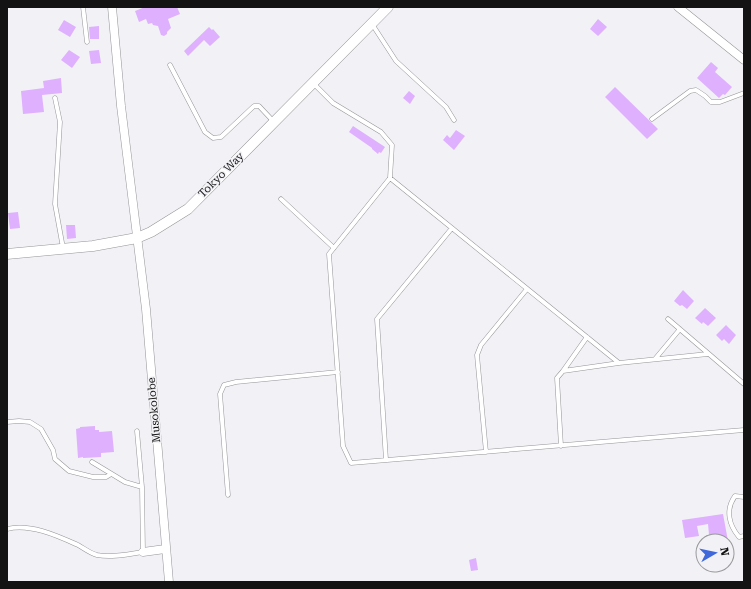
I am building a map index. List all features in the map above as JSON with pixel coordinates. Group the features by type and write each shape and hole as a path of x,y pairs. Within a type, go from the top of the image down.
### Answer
{"street":[{"name":"Musokolobe","path":"112,7 121,106 146,309 169,582"},
{"name":"Tokyo Way","path":"7,254 93,246 137,238 151,232 188,209 388,7"},
{"path":"678,7 744,60"},
{"path":"143,552 166,549"}],"lane":[{"path":"83,7 87,42"},
{"path":"372,24 396,61 446,107 454,120"},
{"path":"170,65 205,132 213,138 221,137 254,106 259,106 274,122"},
{"path":"313,83 333,103 381,132 392,145 390,178 329,254 343,446 351,463 744,430"},
{"path":"652,119 690,91 696,90 711,102 720,102 744,93"},
{"path":"55,98 60,122 55,204 63,249"},
{"path":"390,178 620,363"},
{"path":"281,199 334,248"},
{"path":"386,460 377,318 452,228"},
{"path":"486,452 477,355 480,345 527,289"},
{"path":"668,319 744,384"},
{"path":"655,359 680,329"},
{"path":"561,446 556,378 563,371 587,336"},
{"path":"563,371 620,363 708,354"},
{"path":"228,495 220,394 224,386 236,382 338,372"},
{"path":"7,422 30,422 41,429 53,450 55,459 69,471 93,477 106,477 111,474"},
{"path":"7,529 24,528 44,532 99,555 110,556 143,552 142,488 137,431"},
{"path":"92,462 125,482 142,488"},
{"path":"744,497 735,496 730,502 729,513 732,529 739,538 744,536"}],"building":[{"path":"145,7 177,7 180,14 168,19 171,28 164,36 161,35 158,26 153,25 152,23 148,24 146,19 139,22 135,11"},
{"path":"598,19 607,27 598,36 590,29"},
{"path":"64,20 76,27 70,37 58,30"},
{"path":"99,26 99,39 90,39 89,27"},
{"path":"209,27 212,30 213,29 220,37 210,46 204,40 188,56 184,51"},
{"path":"69,50 80,57 72,68 61,60"},
{"path":"99,50 101,63 91,64 89,51"},
{"path":"711,62 718,68 715,72 732,87 725,95 723,94 719,98 697,78"},
{"path":"61,78 62,93 42,95 44,112 23,114 21,91 44,88 43,81"},
{"path":"615,87 658,129 647,139 605,97"},
{"path":"409,91 415,96 410,104 403,98"},
{"path":"353,126 385,147 381,153 379,152 378,154 349,132"},
{"path":"456,130 465,136 454,150 443,140 447,135 450,138"},
{"path":"18,212 20,228 10,229 8,213"},
{"path":"66,225 75,225 76,238 67,239"},
{"path":"683,290 694,301 687,309 674,301"},
{"path":"705,308 716,318 708,326 703,322 702,324 695,318"},
{"path":"726,325 736,335 729,344 724,339 722,341 716,335"},
{"path":"95,426 95,430 99,430 99,432 112,431 114,452 101,453 101,457 78,458 76,429 80,427"},
{"path":"723,514 727,533 709,533 708,524 697,526 698,533 695,533 695,537 685,538 682,520"},
{"path":"476,558 478,570 471,571 469,560"}]}
